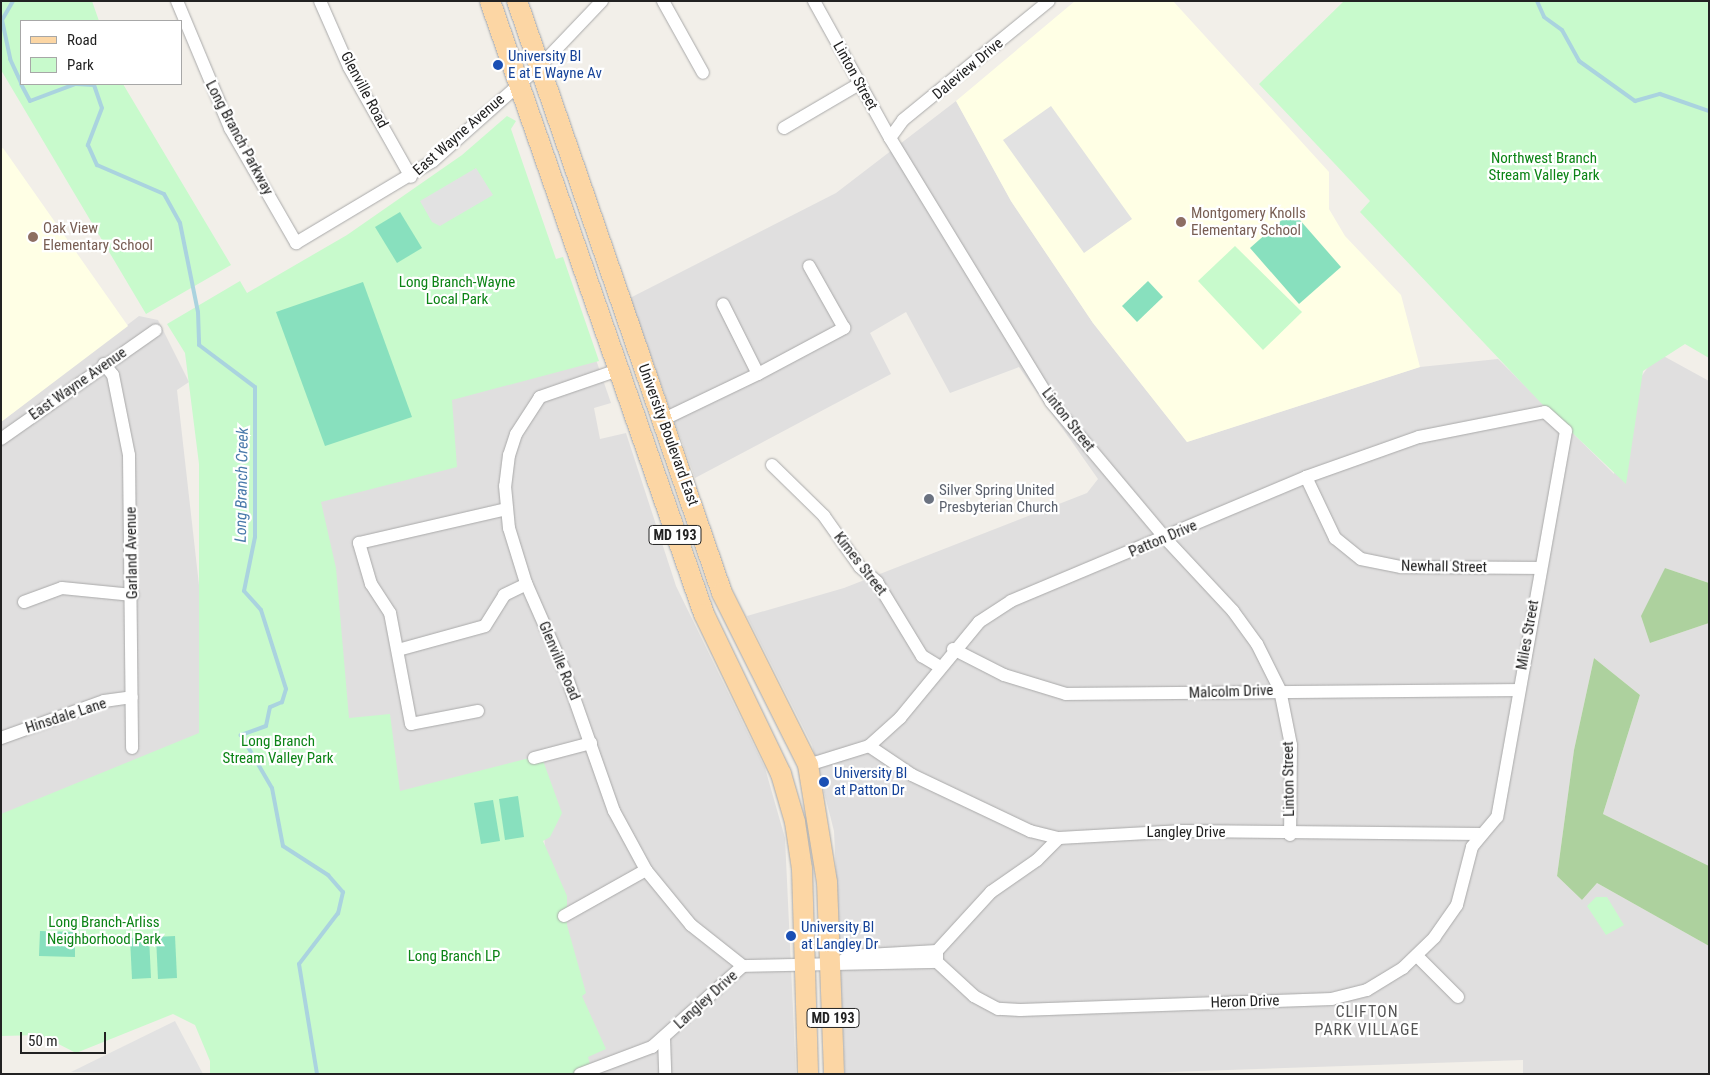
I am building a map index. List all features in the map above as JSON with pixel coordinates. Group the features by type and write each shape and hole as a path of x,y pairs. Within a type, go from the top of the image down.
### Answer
{"main road":[{"name":"University Boulevard East","path":"490,1 704,614 781,774 795,822 802,869 808,1074"},
{"name":"University Boulevard East","path":"517,1 722,593 808,765 824,842 836,962 834,1074"}],"street":[{"name":"Long Branch Parkway","path":"177,1 230,128 296,243"},
{"name":"Glenville Road","path":"320,1 349,67 411,177"},
{"name":"East Wayne Avenue","path":"296,243 411,177 540,66 602,1"},
{"path":"663,1 703,73"},
{"name":"Linton Street","path":"814,1 890,138 1051,402 1165,538 1233,611 1257,644 1280,690 1291,745 1290,835"},
{"name":"Daleview Drive","path":"890,138 903,120 1049,1"},
{"path":"784,128 859,84"},
{"path":"662,420 758,374 844,328 809,266"},
{"path":"723,304 758,374"},
{"name":"East Wayne Avenue","path":"1,439 104,364 156,330"},
{"name":"Garland Avenue","path":"104,364 113,375 129,455 133,595 132,748"},
{"name":"Glenville Road","path":"618,370 540,396 516,434 509,455 506,509 527,584 591,743 614,811 646,870 691,925 743,966"},
{"name":"Patton Drive","path":"808,765 869,746 900,718 953,649 978,622 1012,601 1306,477 1419,437 1545,412 1566,431"},
{"name":"Miles Street","path":"1481,834 1498,816 1518,690 1566,431"},
{"name":"Kimes Street","path":"772,465 824,516 860,567 877,582 922,656 940,667"},
{"name":"Newhall Street","path":"1306,477 1335,538 1361,560 1401,568 1540,568"},
{"path":"478,711 411,724 390,613 371,584 359,543 506,509"},
{"path":"398,650 485,626 504,595 527,584"},
{"path":"24,602 62,588 133,595"},
{"name":"Malcolm Drive","path":"953,649 1004,674 1066,694 1280,690 1518,690"},
{"name":"Hinsdale Lane","path":"1,738 104,702 132,697"},
{"path":"534,758 591,743"},
{"path":"869,746 912,775 1030,831 1059,838"},
{"name":"Langley Drive","path":"1059,838 1183,831 1290,835 1481,834"},
{"name":"Heron Drive","path":"937,957 974,996 998,1009 1020,1010 1332,999 1367,990 1417,956 1457,905 1472,847 1481,834"},
{"path":"937,957 991,892 1037,860 1059,838"},
{"path":"564,916 646,870"},
{"path":"1417,956 1458,997"},
{"name":"Langley Drive","path":"580,1074 652,1047 743,966 836,962 851,966 937,957"},
{"path":"664,1038 665,1074"}],"shaded area":[{"name":"Montgomery Knolls Elementary School","path":"1075,1 1173,1 1329,172 1329,209 1345,236 1401,295 1420,367 1187,442 1093,323 1011,201 956,101"},
{"path":"956,101 1011,201 1093,323 1187,442 1420,367 1498,359 1614,474 1626,398 1658,353 1709,381 1709,583 1665,568 1650,643 1709,623 1709,866 1603,814 1640,695 1594,658 1574,750 1557,876 1582,900 1597,883 1709,946 1709,1074 1523,1074 1523,1060 1112,1074 845,1074 834,831 812,745 747,616 844,588 1087,493 1098,479 1019,367 950,393 906,312 870,333 891,374 695,478 630,298 836,193"},
{"path":"1051,106 1132,219 1084,253 1003,140"},
{"name":"Oak View Elementary School","path":"3,148 128,326 1,422 1,149"},
{"path":"476,168 493,195 440,226 432,222 420,201"},
{"path":"139,316 158,320 189,382 177,390 215,727 1,821 1,422"},
{"path":"594,354 611,403 594,408 600,439 626,433 676,586 765,768 785,838 796,1074 591,1074 547,910 543,799 359,804 306,470 429,379"},
{"path":"175,1021 203,1074 71,1072"}],"green space":[{"path":"1,1 92,1 99,20 20,20 20,85 124,85 231,265 146,314 1,70"},
{"name":"Northwest Branch Stream Valley Park","path":"1344,1 1709,1 1709,358 1685,344 1643,371 1626,484 1540,402 1360,212 1370,201 1259,84"},
{"path":"507,116 516,121 511,129 556,259 563,257 599,361 452,400 457,467 321,502 336,568 349,718 390,714 400,791 541,755 562,813 550,837 543,841 567,896 567,925 586,993 582,996 606,1049 588,1057 593,1074 210,1074 210,1061 195,1025 173,1014 76,1053 41,1035 1,1036 1,814 199,733 199,464 185,353 167,324 240,281 247,293 347,235 462,155"},
{"path":"1292,211 1341,267 1299,304 1250,248"},
{"path":"400,212 422,248 397,263 375,227"},
{"path":"1235,246 1302,312 1263,350 1198,281"},
{"path":"1148,281 1163,297 1137,322 1122,306"},
{"path":"363,282 412,417 325,446 276,312"},
{"path":"1665,568 1709,583 1709,623 1650,643 1641,616"},
{"path":"1594,658 1640,695 1603,814 1709,866 1709,946 1597,883 1582,900 1557,876 1574,750"},
{"path":"518,796 524,837 505,840 499,799"},
{"path":"493,800 500,841 481,844 474,803"},
{"path":"1596,897 1607,897 1624,925 1606,935 1587,906"},
{"path":"40,931 75,932 75,957 39,956"},
{"path":"175,936 177,978 158,979 156,937"},
{"path":"149,937 151,978 132,979 130,938"}],"waterway":[{"name":"Long Branch Creek","path":"13,1 2,20 10,59 20,81"},
{"path":"1537,1 1544,17 1562,30 1579,61 1635,101 1660,94 1709,111"},
{"name":"Long Branch Creek","path":"22,85 30,101 72,85"},
{"name":"Long Branch Creek","path":"94,85 102,108 88,145 97,165 164,194 180,223 198,312 199,345 255,387 255,537 244,591 261,610 286,689 282,702 270,707 266,726 241,735 272,788 283,846 328,875 343,892 338,913 299,964 317,1074"}],"place":[{"name":"University Bl E at E Wayne Av","path":"498,65"},
{"name":"Montgomery Knolls Elementary School","path":"1181,222"},
{"name":"Oak View Elementary School","path":"33,237"},
{"name":"Silver Spring United Presbyterian Church","path":"929,499"},
{"name":"University Bl at Patton Dr","path":"824,782"},
{"name":"University Bl at Langley Dr","path":"791,936"}],"district":[{"name":"CLIFTON PARK VILLAGE","path":"1367,1021"}],"park label":[{"name":"Long Branch-Wayne Local Park","path":"457,290"},
{"name":"Long Branch Stream Valley Park","path":"278,750"},
{"name":"Long Branch-Arliss Neighborhood Park","path":"104,930"},
{"name":"Long Branch LP","path":"454,957"}]}
